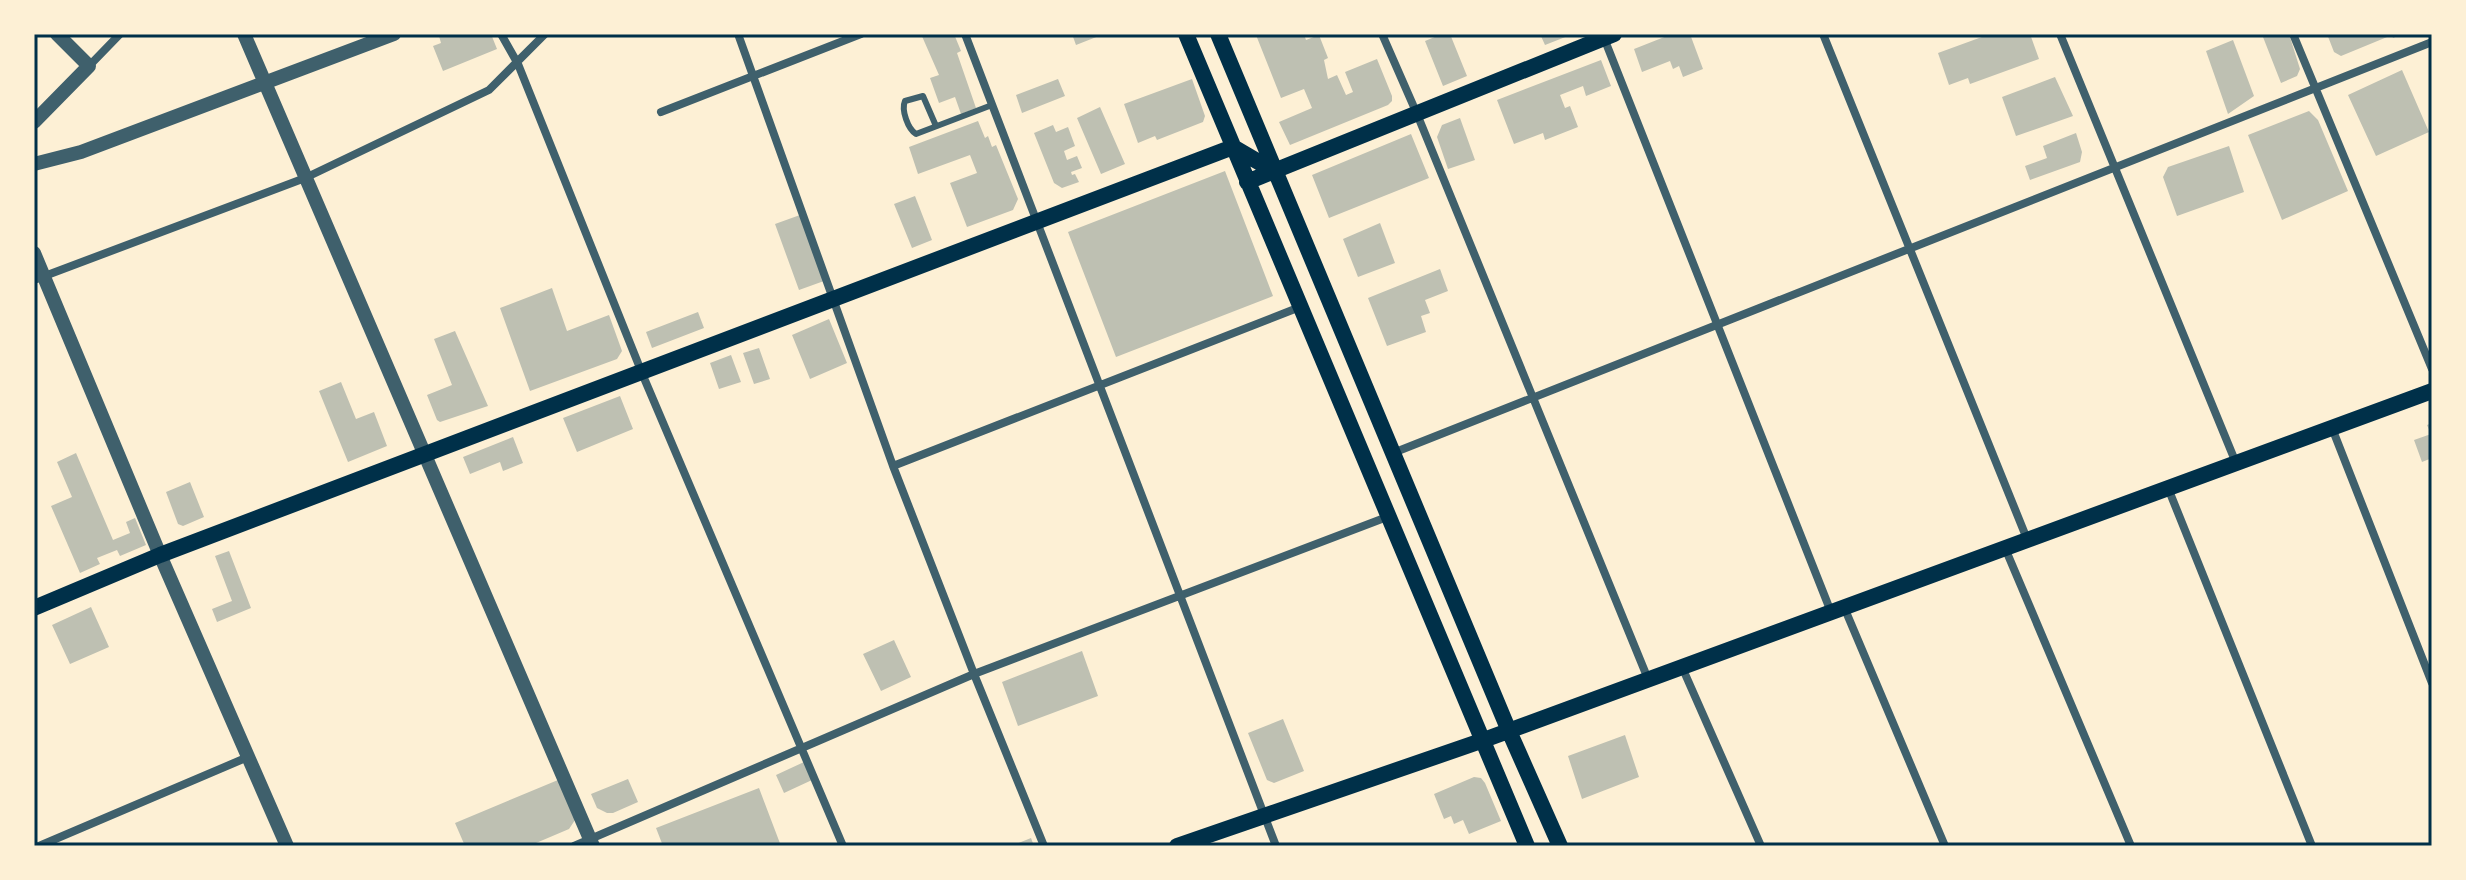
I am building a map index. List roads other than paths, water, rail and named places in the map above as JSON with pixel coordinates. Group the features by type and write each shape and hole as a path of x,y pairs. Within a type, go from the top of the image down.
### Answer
{"main road":[{"path":"1186,34 1527,846"},
{"path":"1218,34 1560,846"},
{"path":"1247,182 1607,35"},
{"path":"1233,147 1274,171"},
{"path":"34,608 160,555 1233,147"},
{"path":"1177,846 1509,731 2432,391"}],"street":[{"path":"57,34 89,66"},
{"path":"34,122 120,34"},
{"path":"244,34 592,842"},
{"path":"34,164 81,152 394,34"},
{"path":"501,34 518,64 641,371 843,846"},
{"path":"39,278 305,178 489,90 545,34"},
{"path":"738,34 893,466 1044,846"},
{"path":"661,112 861,34"},
{"path":"965,34 1276,846"},
{"path":"1382,34 1649,680"},
{"path":"1823,34 2027,540"},
{"path":"2060,34 2236,463"},
{"path":"2293,34 2432,369"},
{"path":"1607,35 1717,325 1838,610 1945,846"},
{"path":"1393,453 2432,42"},
{"path":"34,253 39,278 287,846"},
{"path":"893,466 1300,307"},
{"path":"2332,428 2432,683"},
{"path":"2168,488 2312,846"},
{"path":"574,846 592,842 801,747 974,674 1387,517"},
{"path":"2005,548 2131,846"},
{"path":"1682,667 1761,846"},
{"path":"39,846 248,757"}],"lane":[{"path":"936,126 926,98 920,95 905,101 903,108 914,134 936,126 992,105"}]}
